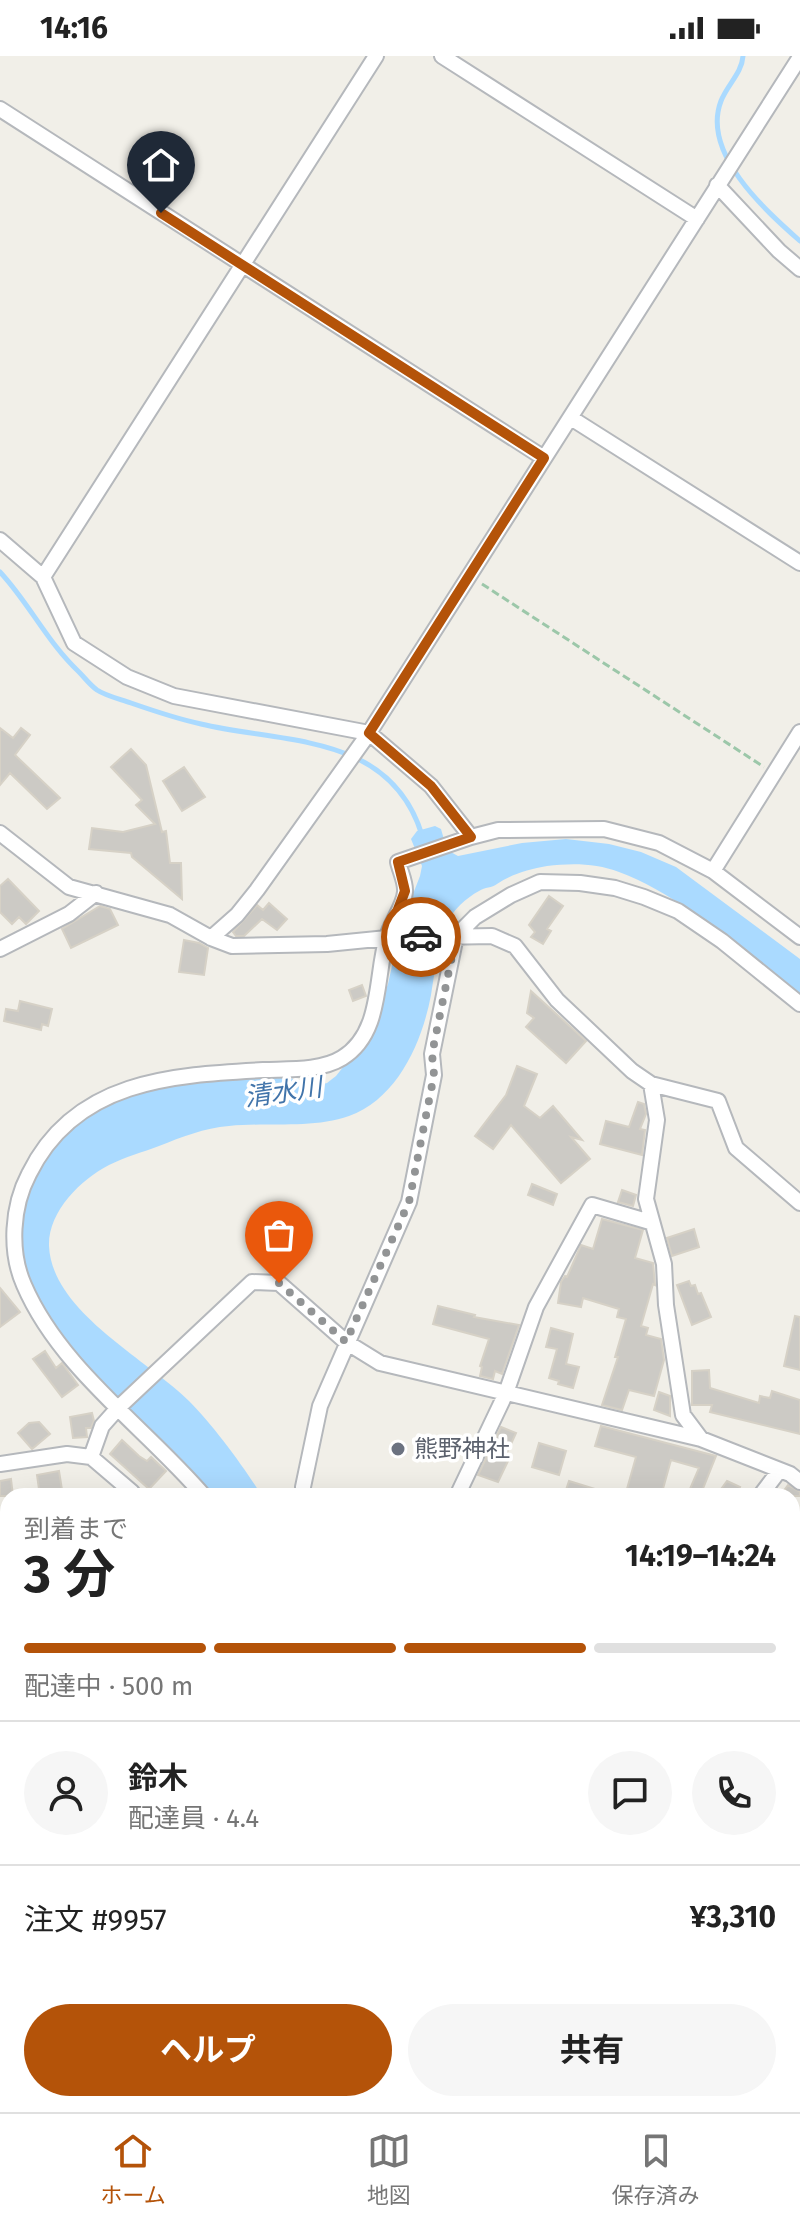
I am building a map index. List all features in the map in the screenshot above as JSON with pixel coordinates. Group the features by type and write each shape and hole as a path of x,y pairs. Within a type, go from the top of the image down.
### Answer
{"street":[{"path":"43,577 376,56"},
{"path":"442,56 697,219"},
{"path":"211,938 237,915 365,737 800,57"},
{"path":"0,109 544,458"},
{"path":"719,182 779,251 800,269"},
{"path":"571,418 800,563"},
{"path":"0,540 43,577 74,643 127,677 174,696 365,737 431,786 471,837"},
{"path":"713,871 800,732"},
{"path":"196,1488 58,1344 23,1284 16,1250 14,1216 19,1192 35,1161 76,1114 115,1092 194,1074 309,1067 341,1059 366,1029 374,1010 387,938 405,891 398,862 498,830 604,829 659,843 713,871 800,937"},
{"path":"0,833 69,887 170,915 232,946 456,936 492,936 515,946 557,1000 632,1071 651,1084 718,1101 736,1148 800,1203"},
{"path":"303,1488 320,1406 409,1202 434,1075 432,1054 456,936 475,917 540,882 615,888 678,911 722,941 800,1004"},
{"path":"0,949 69,914 96,893"},
{"path":"651,1084 657,1120 646,1199 664,1264 666,1305 683,1415 701,1439"},
{"path":"461,1488 506,1393 536,1307 592,1205 650,1222"},
{"path":"91,1457 102,1426 118,1408 252,1282 279,1283 346,1342 380,1363 701,1439 800,1482"},
{"path":"0,1464 67,1454 91,1457 128,1488"},
{"path":"766,1488 779,1471"}],"path":[{"path":"468,576 774,774"}],"water":[{"name":"清水川","path":"435,826 441,829 447,850 458,856 522,843 566,839 609,844 641,852 676,867 800,959 800,997 690,910 642,882 592,865 565,864 534,869 481,890 453,914 441,941 427,1013 414,1050 394,1083 366,1108 335,1120 244,1125 202,1131 109,1165 87,1179 68,1198 54,1221 49,1246 54,1270 66,1292 84,1313 189,1401 228,1447 257,1488 202,1488 88,1367 61,1336 39,1302 20,1243 22,1208 27,1190 41,1161 60,1138 84,1119 111,1104 172,1086 203,1081 281,1076 308,1088 327,1083 336,1076 371,1032 388,984 401,925 422,866 411,839 417,831"}],"building":[{"path":"0,728 13,738 21,728 30,735 15,755 60,798 47,809 10,773 0,785"},
{"path":"131,749 146,765 162,832 166,831 170,863 181,863 182,899 131,853 89,849 92,828 123,832 155,824 136,805 142,800 111,767"},
{"path":"184,767 205,797 182,811 163,781"},
{"path":"8,879 39,911 26,924 19,917 12,924 0,912 0,886"},
{"path":"549,896 563,906 547,929 551,931 543,944 531,937 535,932 529,925"},
{"path":"269,903 287,919 277,930 262,919 244,936 236,936 233,932 257,905 263,910"},
{"path":"100,906 110,909 118,925 71,948 62,929"},
{"path":"184,940 208,948 204,975 179,972"},
{"path":"362,985 366,996 353,1001 349,990"},
{"path":"531,991 586,1041 566,1063 526,1027 534,1018 527,1013"},
{"path":"20,1001 52,1009 48,1026 42,1024 41,1030 4,1021 6,1009 18,1011"},
{"path":"517,1066 537,1074 524,1106 540,1118 553,1106 582,1140 571,1137 590,1159 561,1183 511,1125 493,1149 475,1136 506,1095"},
{"path":"638,1102 644,1104 646,1114 640,1129 645,1130 642,1155 600,1144 606,1121 629,1127"},
{"path":"532,1184 557,1194 553,1205 528,1195"},
{"path":"622,1190 636,1195 633,1206 618,1202"},
{"path":"602,1219 643,1230 635,1258 653,1263 655,1285 641,1326 648,1328 646,1335 661,1339 664,1360 654,1396 629,1390 622,1410 602,1405 618,1357 615,1357 626,1319 617,1317 619,1309 583,1298 581,1307 558,1303 561,1282 567,1277 581,1245 593,1249"},
{"path":"694,1229 699,1247 672,1256 667,1238"},
{"path":"689,1281 691,1286 695,1285 698,1294 701,1293 711,1317 692,1325 677,1285"},
{"path":"0,1288 20,1312 0,1327"},
{"path":"438,1306 474,1317 519,1325 502,1374 495,1371 493,1379 480,1376 489,1339 433,1324"},
{"path":"795,1316 800,1317 800,1370 784,1366"},
{"path":"551,1328 573,1334 566,1364 579,1367 573,1388 549,1378 557,1349 546,1347"},
{"path":"45,1351 56,1368 62,1363 78,1385 62,1397 33,1359"},
{"path":"709,1370 710,1388 759,1403 760,1396 770,1398 772,1391 800,1400 800,1434 710,1412 712,1405 692,1405 692,1371"},
{"path":"659,1392 670,1396 670,1416 654,1410"},
{"path":"92,1413 94,1421 91,1428 86,1428 87,1437 73,1438 70,1417"},
{"path":"39,1422 50,1434 32,1449 18,1433 29,1423"},
{"path":"601,1426 716,1456 703,1488 690,1488 699,1468 671,1460 663,1488 627,1488 636,1457 595,1446"},
{"path":"501,1427 516,1433 506,1455 510,1457 498,1482 478,1475"},
{"path":"122,1440 139,1456 147,1461 151,1457 166,1471 148,1488 110,1454"},
{"path":"539,1443 566,1451 559,1475 532,1467"},
{"path":"59,1471 62,1488 39,1488 37,1475"},
{"path":"11,1479 12,1488 0,1488 0,1481"},
{"path":"569,1481 592,1488 567,1488"},
{"path":"727,1481 740,1487 739,1488 722,1488"}],"waterway":[{"path":"743,56 740,68 721,101 717,121 720,140 728,160 754,197 800,241"},
{"path":"0,572 57,648 97,690 184,720 331,748 360,760 386,777 407,801 422,835"}],"way so far":[{"path":"279,1283 346,1342 409,1202 434,1075 432,1054 456,936 421,937"}],"place":[{"name":"熊野神社","path":"398,1449"}],"route":[{"path":"161,213 544,458 369,733 431,786 471,837 398,862 405,891 387,938 421,937"}]}
